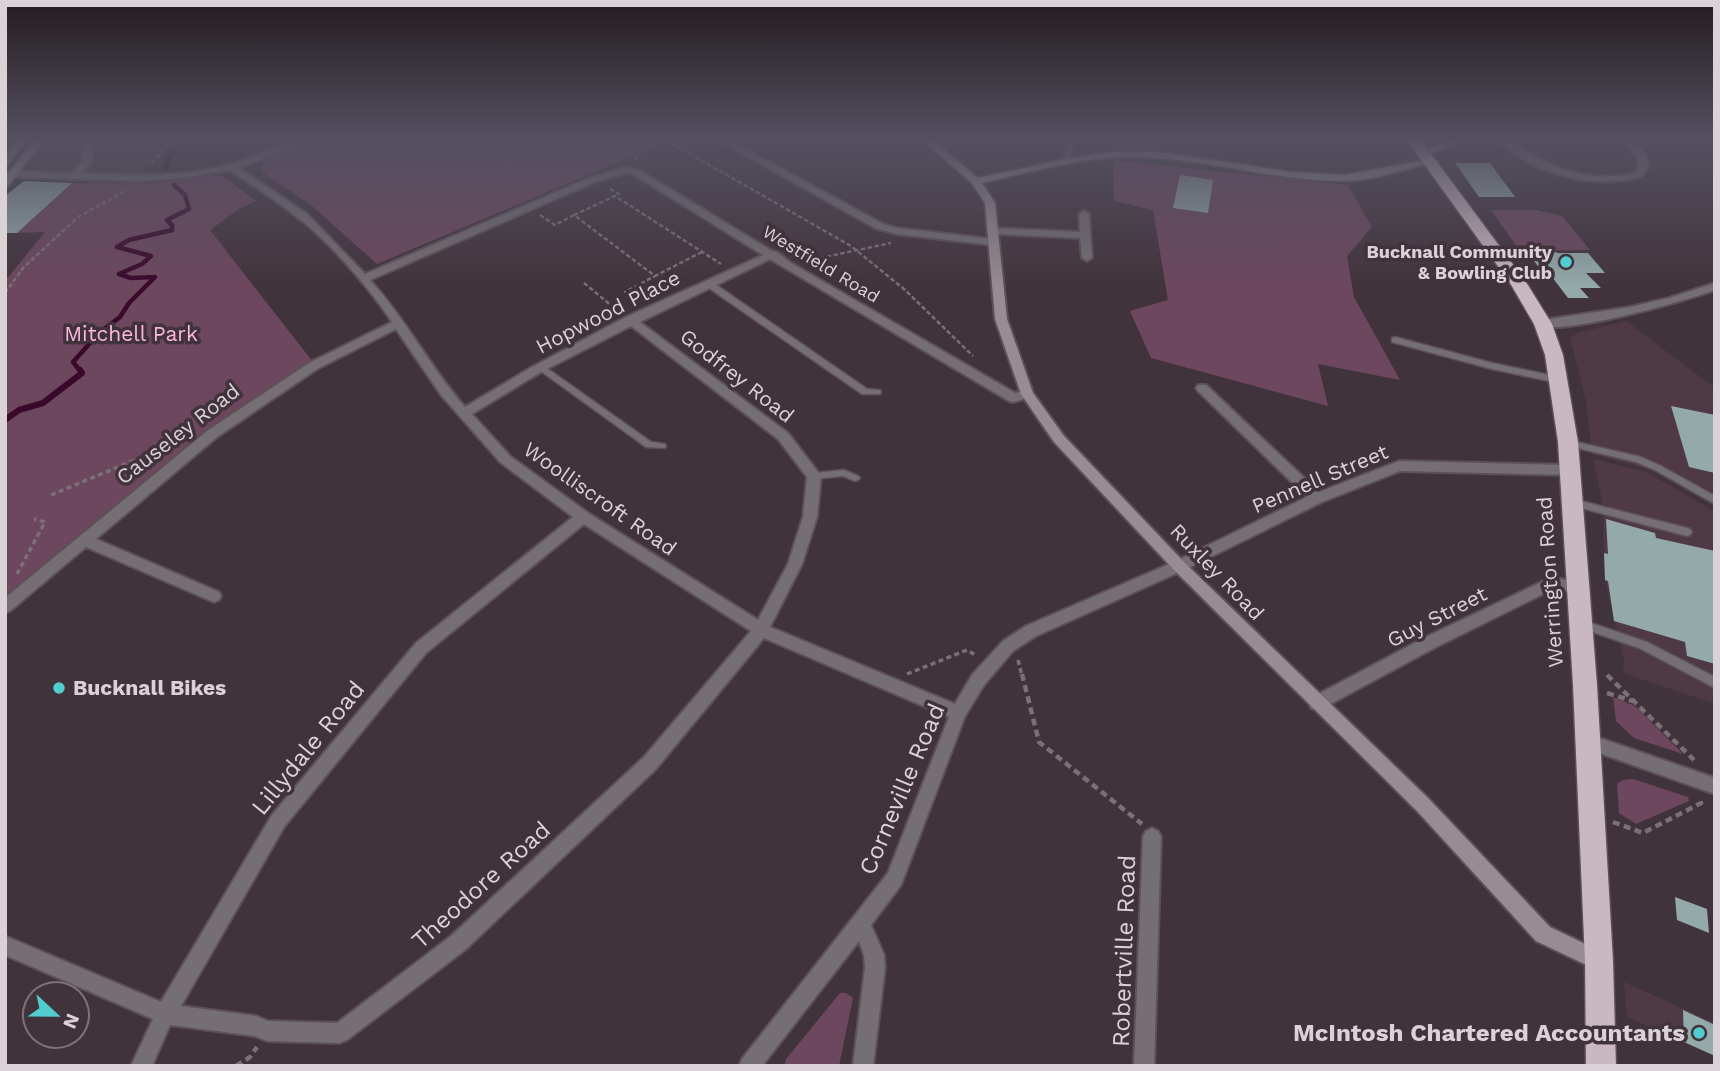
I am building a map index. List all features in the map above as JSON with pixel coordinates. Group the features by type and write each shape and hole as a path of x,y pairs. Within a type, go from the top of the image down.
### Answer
{"highway":[{"name":"Werrington Road","path":"1449,189 1518,282 1543,324 1559,380 1568,442 1585,685 1599,961 1601,1066"}],"street":[{"name":"Woolliscroft Road","path":"264,189 303,216 364,278 384,302 445,392 505,458 583,517 761,630 958,713"},
{"path":"364,278 572,189"},
{"name":"Westfield Road","path":"664,189 787,265 1013,398 1027,394"},
{"path":"811,189 879,226 896,232 993,236 1084,235"},
{"name":"Ruxley Road","path":"981,189 990,203 1001,319 1027,394 1059,439 1179,566 1423,804 1543,934 1599,961"},
{"path":"1084,214 1087,258"},
{"name":"Hopwood Place","path":"465,412 480,406 541,366 630,320 773,254"},
{"path":"1543,324 1625,311 1690,296 1715,286"},
{"name":"Godfrey Road","path":"630,320 783,436 814,476"},
{"name":"Causeley Road","path":"5,607 212,434 313,366 397,324"},
{"path":"1202,388 1317,498"},
{"name":"Pennell Street","path":"1179,566 1317,498 1399,466 1570,470"},
{"path":"761,630 795,564 810,517 814,476"},
{"name":"Lillydale Road","path":"141,1066 164,1014 278,821 421,648 583,517"},
{"path":"83,540 214,596"},
{"name":"Corneville Road","path":"749,1066 895,879 958,713 990,664 1031,631 1179,566"},
{"name":"Guy Street","path":"1317,703 1431,642 1552,583 1579,588"},
{"name":"Theodore Road","path":"164,1014 256,1026 267,1031 340,1033 458,943 650,763 761,630"},
{"path":"1588,742 1715,786"},
{"name":"Robertville Road","path":"1144,1066 1152,837"},
{"path":"861,924 871,947 875,968 863,1066"},
{"path":"5,945 164,1014"}],"lane":[{"path":"709,284 864,392 877,392"},
{"path":"1395,340 1492,366 1559,380"},
{"path":"541,366 649,445 662,446"},
{"path":"1568,442 1638,459 1715,501"},
{"path":"814,476 844,473 855,478"},
{"path":"1573,502 1687,532"},
{"path":"1581,624 1643,645 1715,683"}],"path":[{"path":"5,293 23,268 53,243 78,216 128,189"},
{"path":"751,189 857,251 904,289 979,361"},
{"path":"529,207 555,225 615,196 729,269"},
{"path":"574,215 655,276"},
{"path":"787,265 894,243"},
{"path":"647,308 625,292 702,252"},
{"path":"584,283 630,320"},
{"path":"51,495 185,439 212,434"},
{"path":"32,584 17,577 17,570 43,529 44,522 34,519"},
{"path":"1014,642 1039,742 1142,824 1152,837"},
{"path":"886,683 967,650 990,664"},
{"path":"1585,685 1638,703"},
{"path":"236,1066 250,1057 267,1031"}],"shaded area":[{"path":"1626,321 1715,388 1715,507 1651,470 1592,454 1586,401 1570,338 1577,333"},
{"path":"1593,459 1647,472 1715,512 1715,704 1623,673 1624,661 1605,580 1603,504"},
{"path":"1624,982 1715,1023 1715,1056 1627,1017"}],"green space":[{"name":"Mitchell Park","path":"65,189 240,189 256,201 239,209 210,230 313,362 193,446 5,603 5,281 45,232 17,233"},
{"path":"287,189 555,189 377,264 312,206"},
{"path":"1114,189 1350,189 1372,227 1347,256 1354,297 1400,380 1318,364 1328,406 1151,358 1130,311 1168,300 1153,210 1114,201"},
{"path":"1491,210 1536,210 1562,216 1590,250 1520,251"},
{"path":"1613,697 1635,706 1683,754 1634,738 1616,721"},
{"path":"1633,779 1688,797 1689,801 1636,824 1619,813 1617,784 1622,780"},
{"path":"840,993 846,993 853,998 839,1066 784,1066 786,1059"}],"building":[{"path":"14,189 65,189 17,233 5,233 5,196"},
{"path":"1177,189 1212,189 1208,213 1173,208"},
{"path":"1473,189 1509,189 1515,197 1479,197"},
{"path":"1547,249 1558,253 1588,253 1605,273 1586,273 1601,288 1580,288 1589,298 1568,298 1549,273 1543,273 1529,254"},
{"path":"1671,406 1715,415 1715,473 1689,467"},
{"path":"1606,519 1655,533 1656,538 1715,551 1715,664 1687,656 1685,642 1614,621 1608,581 1605,580 1604,553 1608,554"},
{"path":"1675,897 1707,909 1709,933 1677,920"},
{"name":"McIntosh Chartered Accountants","path":"1683,1010 1715,1025 1715,1056 1684,1042"}],"waterway":[{"path":"81,372 73,362 99,333 120,317 129,303 155,277 131,278 119,274 142,264 151,256 117,247 129,240 172,230 172,225 167,220 189,209 185,195 178,189"},
{"path":"5,420 19,410 43,403 82,373 80,370"}],"place":[{"name":"Bucknall Community & Bowling Club","path":"1566,262"},
{"name":"Bucknall Bikes","path":"59,688"},
{"name":"McIntosh Chartered Accountants","path":"1699,1033"}]}
